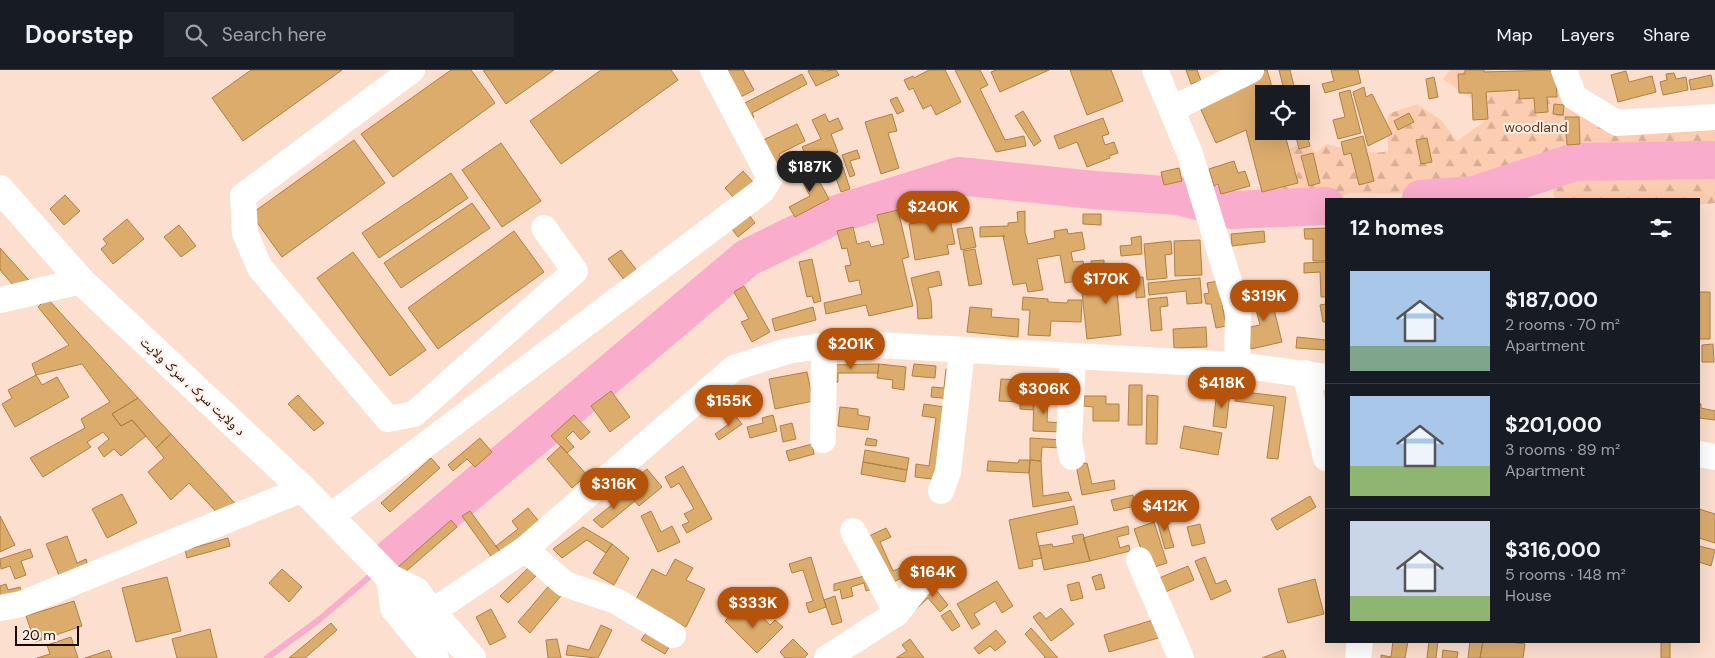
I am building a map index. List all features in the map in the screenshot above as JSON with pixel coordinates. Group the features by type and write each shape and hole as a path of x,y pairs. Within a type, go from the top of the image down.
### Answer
{"main road":[{"name":"د ولایت سړک ، سرک ولایت","path":"0,189 80,281 303,489 390,578 416,591 472,658"},
{"path":"390,578 394,608 435,658"}],"street":[{"path":"412,70 243,196 245,233 260,268 388,419 414,414 575,271 544,228"},
{"path":"331,516 762,191 770,178 714,70"},
{"path":"1155,70 1190,154 1238,311 1237,365"},
{"path":"1172,109 1251,70"},
{"path":"1564,70 1574,97 1617,123 1715,118"},
{"path":"0,300 80,281"},
{"path":"432,612 525,550 734,368 787,351 841,344 1237,365 1316,375 1325,450"},
{"path":"823,440 824,346"},
{"path":"941,491 948,472 962,350"},
{"path":"1072,457 1069,442 1073,356"},
{"path":"1700,454 1715,457"},
{"path":"0,608 29,601 303,489"},
{"path":"854,531 897,613"},
{"path":"525,550 565,584 616,601 673,635"},
{"path":"1139,560 1181,658"},
{"path":"827,658 897,613 927,575"},
{"path":"1358,658 1360,643"}],"green space":[{"name":"woodland","path":"1450,70 1492,70 1500,86 1517,92 1537,75 1564,77 1612,122 1715,121 1715,157 1570,160 1476,182 1434,187 1423,194 1350,193 1337,198 1325,198 1325,202 1322,203 1281,204 1264,177 1288,150 1304,141 1316,153 1326,144 1373,153 1388,151 1388,114 1417,104 1441,120 1457,141 1484,122 1473,100 1443,79"},
{"path":"1616,162 1673,179 1715,166 1715,203 1700,205 1700,198 1555,198 1549,175 1578,166"}],"building":[{"path":"251,70 342,70 243,141 212,98"},
{"path":"451,70 471,70 495,103 393,177 361,134"},
{"path":"483,70 554,70 506,104"},
{"path":"601,70 671,70 678,80 561,164 530,121"},
{"path":"721,70 743,70 754,90 737,99"},
{"path":"836,70 839,75 816,86 808,71"},
{"path":"929,70 945,70 961,102 936,115 931,105 923,109 913,88 909,90 904,80 913,76 914,78"},
{"path":"955,70 980,70 988,85 980,89 1005,140 1024,136 1026,146 996,152"},
{"path":"996,70 1049,70 1000,92 991,72"},
{"path":"1070,70 1111,70 1123,101 1087,115"},
{"path":"1186,70 1197,70 1201,81 1191,84"},
{"path":"1267,70 1271,85 1255,85 1255,140 1286,140 1298,183 1262,192 1246,130 1216,143 1197,101"},
{"path":"1279,70 1290,70 1294,85 1283,85"},
{"path":"1331,70 1358,70 1361,83 1325,93 1322,84 1334,81"},
{"path":"1465,70 1484,70 1484,72 1555,70 1557,97 1547,97 1548,112 1535,113 1534,98 1519,99 1519,90 1486,92 1488,119 1473,120 1472,93 1459,93 1458,74 1465,74"},
{"path":"1626,71 1629,82 1652,76 1656,92 1618,102 1611,75"},
{"path":"1674,73 1676,79 1686,77 1688,90 1663,95 1660,82 1667,80 1666,74"},
{"path":"802,74 807,84 752,113 754,117 747,121 739,106"},
{"path":"1711,75 1713,86 1691,90 1689,80"},
{"path":"1434,77 1438,97 1429,99 1426,79"},
{"path":"1364,87 1366,97 1372,94 1392,134 1368,146 1353,92"},
{"path":"1350,90 1361,133 1338,139 1333,120 1345,117 1339,93"},
{"path":"897,97 904,111 897,114 890,100"},
{"path":"1554,104 1564,105 1563,115 1553,114"},
{"path":"1023,111 1041,141 1034,146 1015,116"},
{"path":"1409,113 1414,122 1398,130 1394,121"},
{"path":"825,114 829,122 838,118 843,129 831,134 838,152 798,170 792,156 804,151 802,147 821,139 812,120"},
{"path":"892,114 897,131 888,133 899,168 881,174 865,122"},
{"path":"1565,117 1579,117 1580,144 1567,145"},
{"path":"1103,118 1109,134 1102,136 1105,145 1114,142 1118,153 1087,167 1077,142 1059,149 1054,136"},
{"path":"797,124 805,141 779,154 784,164 772,170 759,142"},
{"path":"1363,136 1374,181 1359,185 1351,153 1344,155 1341,142"},
{"path":"1427,138 1432,162 1421,164 1416,140"},
{"path":"354,140 385,183 282,257 251,214"},
{"path":"1297,140 1308,140 1310,146 1299,149"},
{"path":"501,143 541,201 502,227 462,170"},
{"path":"857,150 860,158 850,161 855,175 850,177 842,155"},
{"path":"1313,153 1320,183 1309,186 1301,156"},
{"path":"1234,161 1238,173 1245,171 1250,186 1221,194 1218,184 1214,186 1209,169"},
{"path":"811,166 829,199 795,217 789,207 810,196 798,173"},
{"path":"843,167 850,189 841,192 833,170"},
{"path":"1179,168 1182,181 1164,185 1161,172"},
{"path":"743,171 753,182 735,199 725,188"},
{"path":"451,173 468,198 379,258 362,233"},
{"path":"65,195 80,211 64,225 50,209"},
{"path":"472,203 490,228 401,288 384,263"},
{"path":"947,203 955,244 947,245 949,254 915,260 909,224 925,221 923,207"},
{"path":"898,210 909,257 902,259 913,306 869,316 866,305 826,314 824,303 862,294 859,280 849,282 845,266 851,265 847,248 842,249 837,231 853,227 857,244 869,241 871,247 884,244 877,215"},
{"path":"1025,211 1025,232 1028,244 1055,238 1054,231 1067,229 1068,234 1082,232 1085,249 1071,252 1073,262 1083,261 1085,272 1075,274 1077,281 1065,283 1060,255 1037,259 1043,290 1028,292 1026,283 1013,285 1003,236 980,237 980,227 1008,226 1008,223 1018,222 1017,212"},
{"path":"1083,214 1101,214 1101,225 1083,224"},
{"path":"749,215 755,223 738,237 732,229"},
{"path":"127,219 144,239 113,264 101,249 107,244 103,239"},
{"path":"179,225 196,246 181,257 164,237"},
{"path":"972,227 976,247 961,250 957,229"},
{"path":"1325,228 1325,261 1313,261 1313,239 1305,239 1304,229"},
{"path":"514,231 544,272 438,349 408,308"},
{"path":"1264,231 1265,242 1232,246 1231,234"},
{"path":"1141,236 1142,254 1121,256 1120,246 1132,245 1131,238"},
{"path":"1200,240 1202,275 1175,276 1174,241"},
{"path":"1171,241 1172,254 1165,255 1167,278 1147,280 1144,244"},
{"path":"0,248 36,288 20,293 0,270"},
{"path":"975,249 982,284 969,286 963,251"},
{"path":"621,250 642,277 629,286 608,259"},
{"path":"353,252 426,350 390,376 317,278"},
{"path":"812,259 821,301 814,303 812,296 807,297 799,262"},
{"path":"1104,260 1104,268 1125,266 1126,277 1093,281 1091,261"},
{"path":"1325,262 1325,297 1321,297 1320,272 1304,273 1304,263"},
{"path":"939,271 942,285 928,288 932,318 918,319 917,304 911,278"},
{"path":"1143,277 1145,297 1136,298 1136,289 1117,291 1121,335 1087,339 1081,283"},
{"path":"1200,278 1202,303 1187,304 1186,291 1149,295 1148,283"},
{"path":"1218,281 1226,326 1216,328 1211,304 1206,304 1204,294 1209,293 1207,283"},
{"path":"744,286 770,332 752,342 741,322 749,319 734,292"},
{"path":"1269,289 1282,342 1251,349 1246,328 1260,325 1252,294"},
{"path":"1700,292 1710,292 1710,339 1700,339"},
{"path":"1023,297 1048,299 1048,302 1067,303 1068,300 1082,300 1081,322 1051,321 1050,336 1028,335 1030,310 1022,310"},
{"path":"1167,297 1168,306 1160,307 1162,330 1151,331 1148,299"},
{"path":"47,298 138,398 112,414 121,426 132,420 146,436 121,456 114,449 104,457 98,448 109,439 103,432 87,442 91,447 43,477 30,458 85,428 81,419 110,402 82,364 36,375 32,364 69,345 38,307"},
{"path":"1325,304 1325,322 1323,322 1320,305"},
{"path":"813,307 816,320 775,331 772,319"},
{"path":"970,307 992,309 991,317 1019,319 1018,337 967,332"},
{"path":"1206,327 1207,347 1174,348 1173,329"},
{"path":"1297,337 1325,340 1325,350 1296,348"},
{"path":"1713,344 1714,362 1702,362 1702,345"},
{"path":"879,364 878,373 838,373 838,382 829,383 829,365"},
{"path":"879,364 906,367 904,390 892,388 893,380 877,378"},
{"path":"914,364 936,366 935,378 912,376"},
{"path":"946,369 955,370 952,399 931,397 932,387 944,388"},
{"path":"807,372 813,401 775,409 769,379"},
{"path":"36,375 42,385 57,377 69,397 15,427 2,404 12,398 8,390"},
{"path":"1001,379 1042,381 1041,393 1034,392 1033,410 1020,409 1020,402 999,401"},
{"path":"1129,385 1142,385 1142,425 1128,425"},
{"path":"1217,390 1230,392 1226,428 1213,426"},
{"path":"611,391 630,417 610,432 591,406"},
{"path":"1237,391 1286,397 1278,459 1267,458 1274,406 1235,401"},
{"path":"1034,392 1048,392 1047,422 1066,423 1066,432 1033,431"},
{"path":"298,395 324,423 314,431 288,404"},
{"path":"1147,395 1158,396 1157,444 1146,444"},
{"path":"1084,396 1106,396 1106,404 1119,404 1119,421 1093,421 1093,407 1084,406"},
{"path":"138,398 171,434 156,448 132,420 121,426 112,414"},
{"path":"924,404 951,408 940,480 915,477 916,464 929,466 936,418 922,416"},
{"path":"1700,404 1701,408 1715,411 1715,420 1700,418"},
{"path":"840,407 858,409 858,415 870,417 868,430 838,426"},
{"path":"734,414 742,424 719,440 715,434 729,424 726,420"},
{"path":"574,415 590,432 581,440 573,431 566,438 574,447 567,453 551,436"},
{"path":"773,415 777,431 750,438 747,427 763,423 762,418"},
{"path":"792,423 796,439 783,442 780,426"},
{"path":"1184,426 1222,433 1218,455 1180,448"},
{"path":"171,434 242,511 222,518 189,483 171,500 148,472 164,458 156,448"},
{"path":"480,438 492,452 475,467 467,459 453,471 448,465"},
{"path":"867,438 877,440 876,446 865,445"},
{"path":"1030,438 1063,440 1062,448 1042,447 1041,461 1030,460"},
{"path":"812,444 814,454 789,461 786,451"},
{"path":"561,446 587,475 572,488 547,459"},
{"path":"865,450 909,458 907,470 863,462"},
{"path":"431,458 440,468 390,512 381,503"},
{"path":"1019,460 1030,460 1029,473 987,471 988,461 1018,463"},
{"path":"1030,460 1041,461 1043,496 1068,492 1072,500 1033,507 1029,473"},
{"path":"863,462 907,470 905,482 861,474"},
{"path":"1087,463 1092,484 1114,480 1115,489 1082,495 1076,465"},
{"path":"683,466 712,519 687,533 682,525 689,522 684,514 694,509 679,483 671,488 665,477"},
{"path":"647,469 662,487 639,506 624,488"},
{"path":"628,492 635,501 602,528 593,520"},
{"path":"122,494 137,523 107,538 92,509"},
{"path":"1133,495 1135,506 1114,511 1111,500"},
{"path":"1310,496 1316,507 1277,530 1271,519"},
{"path":"1074,506 1078,524 1036,533 1042,558 1032,560 1033,566 1019,569 1009,520"},
{"path":"528,508 541,524 501,553 496,546 518,529 512,521"},
{"path":"1700,509 1715,514 1715,543 1700,538"},
{"path":"470,511 501,553 493,559 462,516"},
{"path":"651,511 661,532 672,526 680,542 658,552 641,516"},
{"path":"1164,514 1174,547 1165,549 1156,517"},
{"path":"0,516 15,545 0,552"},
{"path":"451,520 457,527 403,574 397,568"},
{"path":"1154,522 1167,563 1148,569 1134,529"},
{"path":"1200,524 1205,543 1192,546 1187,527"},
{"path":"1128,526 1129,534 1117,537 1120,548 1129,545 1130,551 1090,561 1083,538"},
{"path":"583,527 612,544 606,553 587,540 562,558 553,549"},
{"path":"886,528 891,537 880,542 893,571 902,567 906,576 889,584 867,537"},
{"path":"1083,534 1090,561 1044,570 1039,546 1052,544 1053,547 1074,543 1072,536"},
{"path":"67,536 77,563 86,559 89,569 61,580 46,544"},
{"path":"228,538 230,546 187,558 185,550"},
{"path":"612,544 629,558 614,585 593,573"},
{"path":"1700,546 1715,550 1711,566 1700,562"},
{"path":"30,549 33,557 21,561 26,575 15,579 10,566 1,569 0,559"},
{"path":"811,557 826,607 809,613 806,603 813,601 803,570 792,573 789,564"},
{"path":"1205,557 1216,584 1226,580 1231,591 1211,600 1195,561"},
{"path":"675,559 693,568 686,580 705,589 686,627 635,601 652,569 666,576"},
{"path":"532,564 540,572 508,603 500,596"},
{"path":"1188,566 1194,580 1158,595 1152,581"},
{"path":"282,569 302,587 289,602 269,583"},
{"path":"872,574 875,588 866,591 864,583 851,587 853,596 842,599 840,589 834,591 834,584"},
{"path":"1101,574 1105,588 1096,590 1092,577"},
{"path":"167,577 181,631 136,642 122,588"},
{"path":"1315,579 1324,614 1288,623 1278,589"},
{"path":"553,581 565,591 530,633 518,622"},
{"path":"997,581 1013,606 1002,613 995,601 974,614 980,624 972,629 957,604"},
{"path":"930,582 948,605 940,612 928,598 912,613"},
{"path":"1079,582 1083,598 1071,601 1067,585"},
{"path":"6,584 8,590 20,587 22,594 0,600 0,586"},
{"path":"835,596 842,622 832,625 824,600"},
{"path":"74,601 82,626 35,642 26,616"},
{"path":"739,607 750,619 758,612 770,625 775,620 783,627 757,653 725,621"},
{"path":"1061,608 1074,624 1051,641 1033,617 1040,612 1046,619"},
{"path":"491,609 506,637 490,645 476,617"},
{"path":"950,610 960,626 952,631 941,616"},
{"path":"1156,619 1162,637 1109,652 1104,635"},
{"path":"331,623 337,630 305,658 289,658"},
{"path":"601,625 612,630 598,658 566,655 568,645 589,650"},
{"path":"1031,628 1058,658 1044,658 1025,634"},
{"path":"210,629 217,658 177,658 172,639"},
{"path":"648,630 671,644 665,654 641,640"},
{"path":"996,630 1006,642 995,651 990,646 979,654 974,648"},
{"path":"71,637 78,658 37,658 50,654 47,645"},
{"path":"557,639 561,658 548,658 546,640"},
{"path":"793,639 808,654 804,658 785,658 780,652"},
{"path":"910,639 924,658 896,658 907,651 902,645"},
{"path":"1393,643 1408,643 1405,658 1381,658 1381,655 1391,657"},
{"path":"1429,643 1438,643 1436,658 1427,658"},
{"path":"1470,643 1483,643 1480,658 1468,658"},
{"path":"1483,643 1525,644 1523,658 1480,658"},
{"path":"1661,643 1670,643 1670,658 1661,658"},
{"path":"109,650 112,658 85,658"},
{"path":"1283,650 1286,658 1262,658"},
{"path":"1443,650 1458,652 1457,658 1442,658"}],"waterway":[{"path":"1434,198 1474,195 1575,162 1715,160"},
{"path":"392,557 747,258 837,214 959,176 1094,190 1179,196 1233,210 1325,206"},
{"path":"267,658 320,619 376,571"}]}
